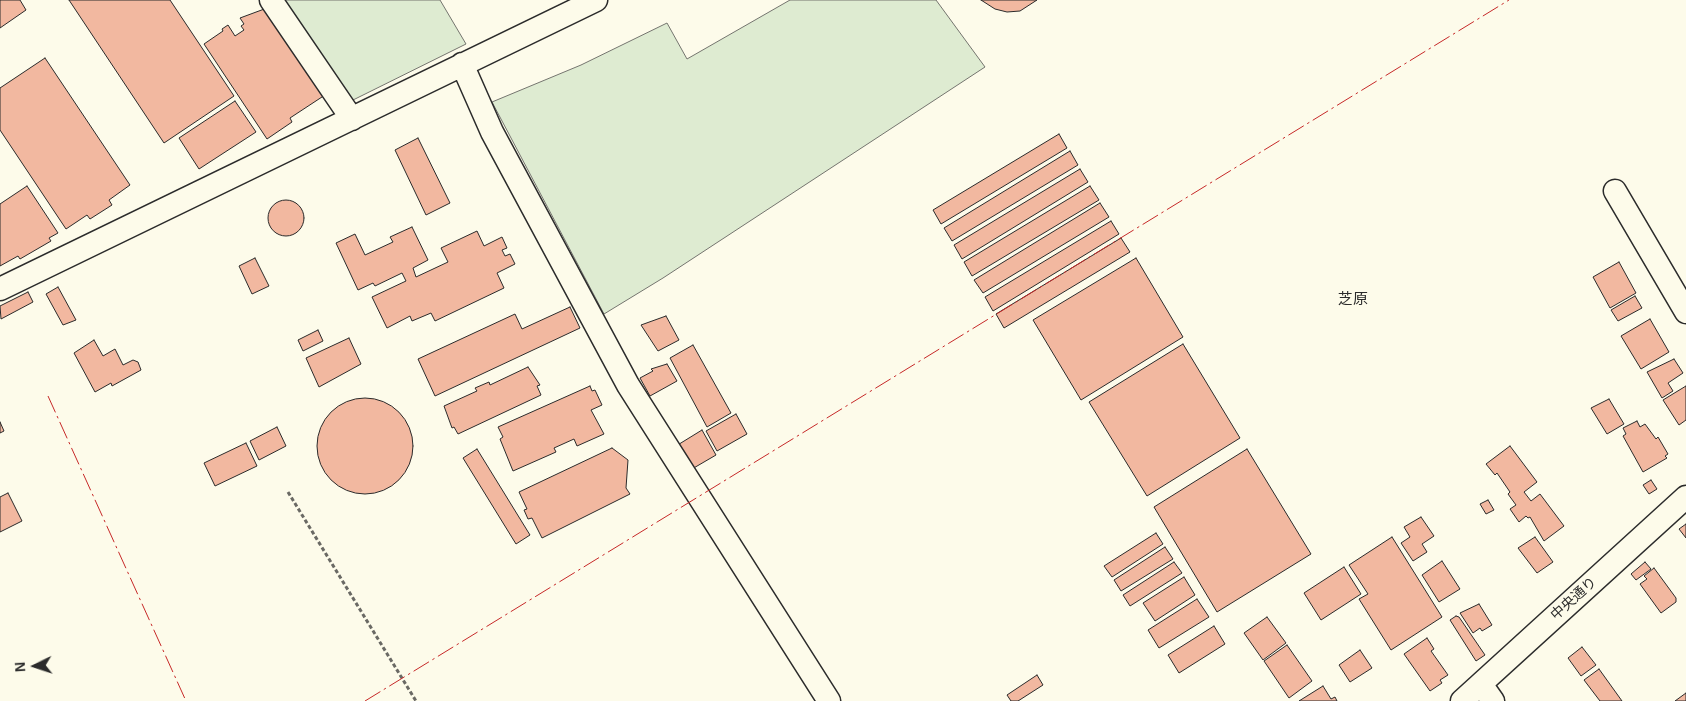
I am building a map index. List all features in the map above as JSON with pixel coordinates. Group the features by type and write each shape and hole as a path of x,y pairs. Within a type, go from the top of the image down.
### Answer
{"street":[{"path":"271,0 352,119"},
{"path":"0,289 596,0"},
{"path":"462,64 492,132 628,384 830,701"},
{"path":"1615,190 1686,312"},
{"name":"中央通り","path":"1462,701 1487,693 1686,497"}],"path":[{"path":"288,492 416,701"}],"green space":[{"path":"281,0 440,0 466,44 349,102"},
{"path":"790,0 936,0 985,67 663,278 604,314 492,102 581,65 667,23 687,59"}],"building":[{"path":"0,0 20,0 26,10 0,28"},
{"path":"69,0 170,0 234,96 164,143"},
{"path":"981,0 1037,0 1020,11 1007,12 995,9"},
{"path":"267,8 325,95 290,118 292,122 267,139 204,44 223,31 222,29 228,25 235,36 244,30 241,26 244,24 240,18"},
{"path":"45,58 130,185 109,200 112,205 90,219 87,215 66,229 0,130 0,88"},
{"path":"235,101 256,132 199,169 179,138"},
{"path":"1059,134 1067,148 941,224 933,210"},
{"path":"418,138 450,203 426,215 395,150"},
{"path":"1070,151 1078,165 952,241 944,228"},
{"path":"1080,169 1088,182 962,259 954,245"},
{"path":"27,186 58,233 49,238 51,241 20,259 18,256 0,266 0,204"},
{"path":"1090,186 1099,200 972,276 964,262"},
{"path":"286,200 293,201 299,205 303,211 303,225 299,231 293,235 286,236 279,235 273,231 269,225 268,218 269,211 273,205 279,201"},
{"path":"1100,203 1109,217 983,293 974,280"},
{"path":"1111,221 1119,234 993,311 985,297"},
{"path":"412,227 428,260 413,268 416,277 448,262 441,248 477,231 484,246 502,237 507,248 502,250 505,256 510,254 515,264 497,273 504,288 435,321 431,313 412,321 410,316 387,328 372,297 406,281 402,273 375,286 373,283 358,290 336,243 355,234 365,255 393,242 390,237"},
{"path":"1121,238 1130,252 1004,328 996,314"},
{"path":"255,258 269,286 252,294 239,266"},
{"path":"1136,258 1183,337 1081,400 1033,320"},
{"path":"1619,262 1636,293 1610,308 1593,277"},
{"path":"58,287 76,320 63,325 46,294"},
{"path":"28,292 33,302 1,319 0,306"},
{"path":"1635,296 1642,308 1618,321 1611,310"},
{"path":"570,307 580,328 435,396 418,359 515,314 522,329"},
{"path":"666,316 679,340 658,351 641,325"},
{"path":"1650,319 1669,352 1641,369 1621,336"},
{"path":"318,330 323,341 303,351 298,340"},
{"path":"349,338 361,364 319,387 306,358"},
{"path":"94,340 103,356 115,349 123,365 133,360 138,362 141,370 112,386 111,383 95,392 74,353"},
{"path":"1183,344 1240,438 1147,496 1089,402"},
{"path":"693,345 731,413 707,427 670,358"},
{"path":"1674,359 1683,373 1668,383 1673,391 1662,398 1647,372"},
{"path":"667,364 677,381 650,396 640,378 653,371 651,369"},
{"path":"528,367 540,385 537,386 541,395 458,434 454,427 452,428 444,406 477,391 475,388 489,382 490,385"},
{"path":"590,386 592,391 595,390 602,405 591,410 604,434 577,446 574,439 554,448 556,452 513,471 500,439 503,437 498,427"},
{"path":"1686,386 1686,420 1679,425 1663,400"},
{"path":"365,398 383,402 399,412 409,428 413,446 409,464 399,480 383,490 365,494 347,490 331,480 321,464 317,446 321,428 331,412 347,402"},
{"path":"1609,399 1624,424 1607,434 1591,408"},
{"path":"736,414 747,434 717,451 706,431"},
{"path":"1637,421 1640,427 1645,424 1656,439 1658,437 1668,454 1665,456 1667,458 1643,472 1623,436 1626,434 1623,428"},
{"path":"0,422 4,431 0,433"},
{"path":"277,427 286,446 259,460 250,441"},
{"path":"702,430 716,455 692,469 676,446"},
{"path":"246,443 257,466 215,486 204,463"},
{"path":"1510,446 1537,482 1524,492 1531,501 1540,494 1564,526 1544,541 1530,517 1526,516 1519,522 1510,509 1516,505 1508,494 1510,492 1497,473 1495,475 1486,464"},
{"path":"612,448 628,460 626,488 630,494 542,538 532,518 528,519 524,510 527,509 519,492"},
{"path":"477,449 530,535 516,544 463,458"},
{"path":"1247,449 1311,554 1217,612 1154,507"},
{"path":"1651,480 1657,489 1649,494 1643,485"},
{"path":"8,493 22,521 0,532 0,497"},
{"path":"1488,500 1494,510 1486,514 1480,504"},
{"path":"1421,517 1434,536 1422,544 1427,552 1413,561 1401,543 1410,537 1404,527"},
{"path":"1686,524 1686,538 1679,529"},
{"path":"1156,533 1163,544 1112,577 1104,566"},
{"path":"1392,537 1442,617 1391,650 1359,599 1368,594 1349,565"},
{"path":"1535,537 1553,562 1537,573 1518,548"},
{"path":"1165,547 1173,559 1121,591 1114,580"},
{"path":"1442,561 1460,589 1439,602 1422,575"},
{"path":"1174,562 1182,573 1130,606 1123,595"},
{"path":"1645,562 1651,569 1636,580 1631,574"},
{"path":"1344,567 1361,594 1321,620 1304,593"},
{"path":"1654,568 1676,598 1676,602 1661,613 1640,584 1647,579 1644,576"},
{"path":"1184,577 1195,595 1155,621 1143,603"},
{"path":"1197,599 1209,617 1159,648 1148,630"},
{"path":"1479,604 1492,625 1482,631 1480,628 1473,633 1460,613"},
{"path":"1456,616 1459,617 1485,655 1476,661 1450,620"},
{"path":"1267,617 1286,643 1263,660 1244,633"},
{"path":"1214,626 1225,644 1179,673 1168,655"},
{"path":"1427,638 1434,649 1431,651 1448,675 1440,680 1442,683 1430,691 1404,654"},
{"path":"1287,645 1312,681 1289,698 1264,661"},
{"path":"1582,647 1596,665 1581,676 1568,658"},
{"path":"1360,650 1372,668 1350,682 1339,665"},
{"path":"1599,669 1622,701 1600,701 1584,680"},
{"path":"1037,675 1043,685 1018,701 1011,701 1007,695"},
{"path":"1323,686 1331,699 1335,697 1337,701 1299,701"},
{"path":"1686,693 1686,701 1675,701"}],"power":[{"path":"365,701 1509,0"},
{"path":"48,396 186,701"}],"district":[{"name":"芝原","path":"1353,300"}]}
